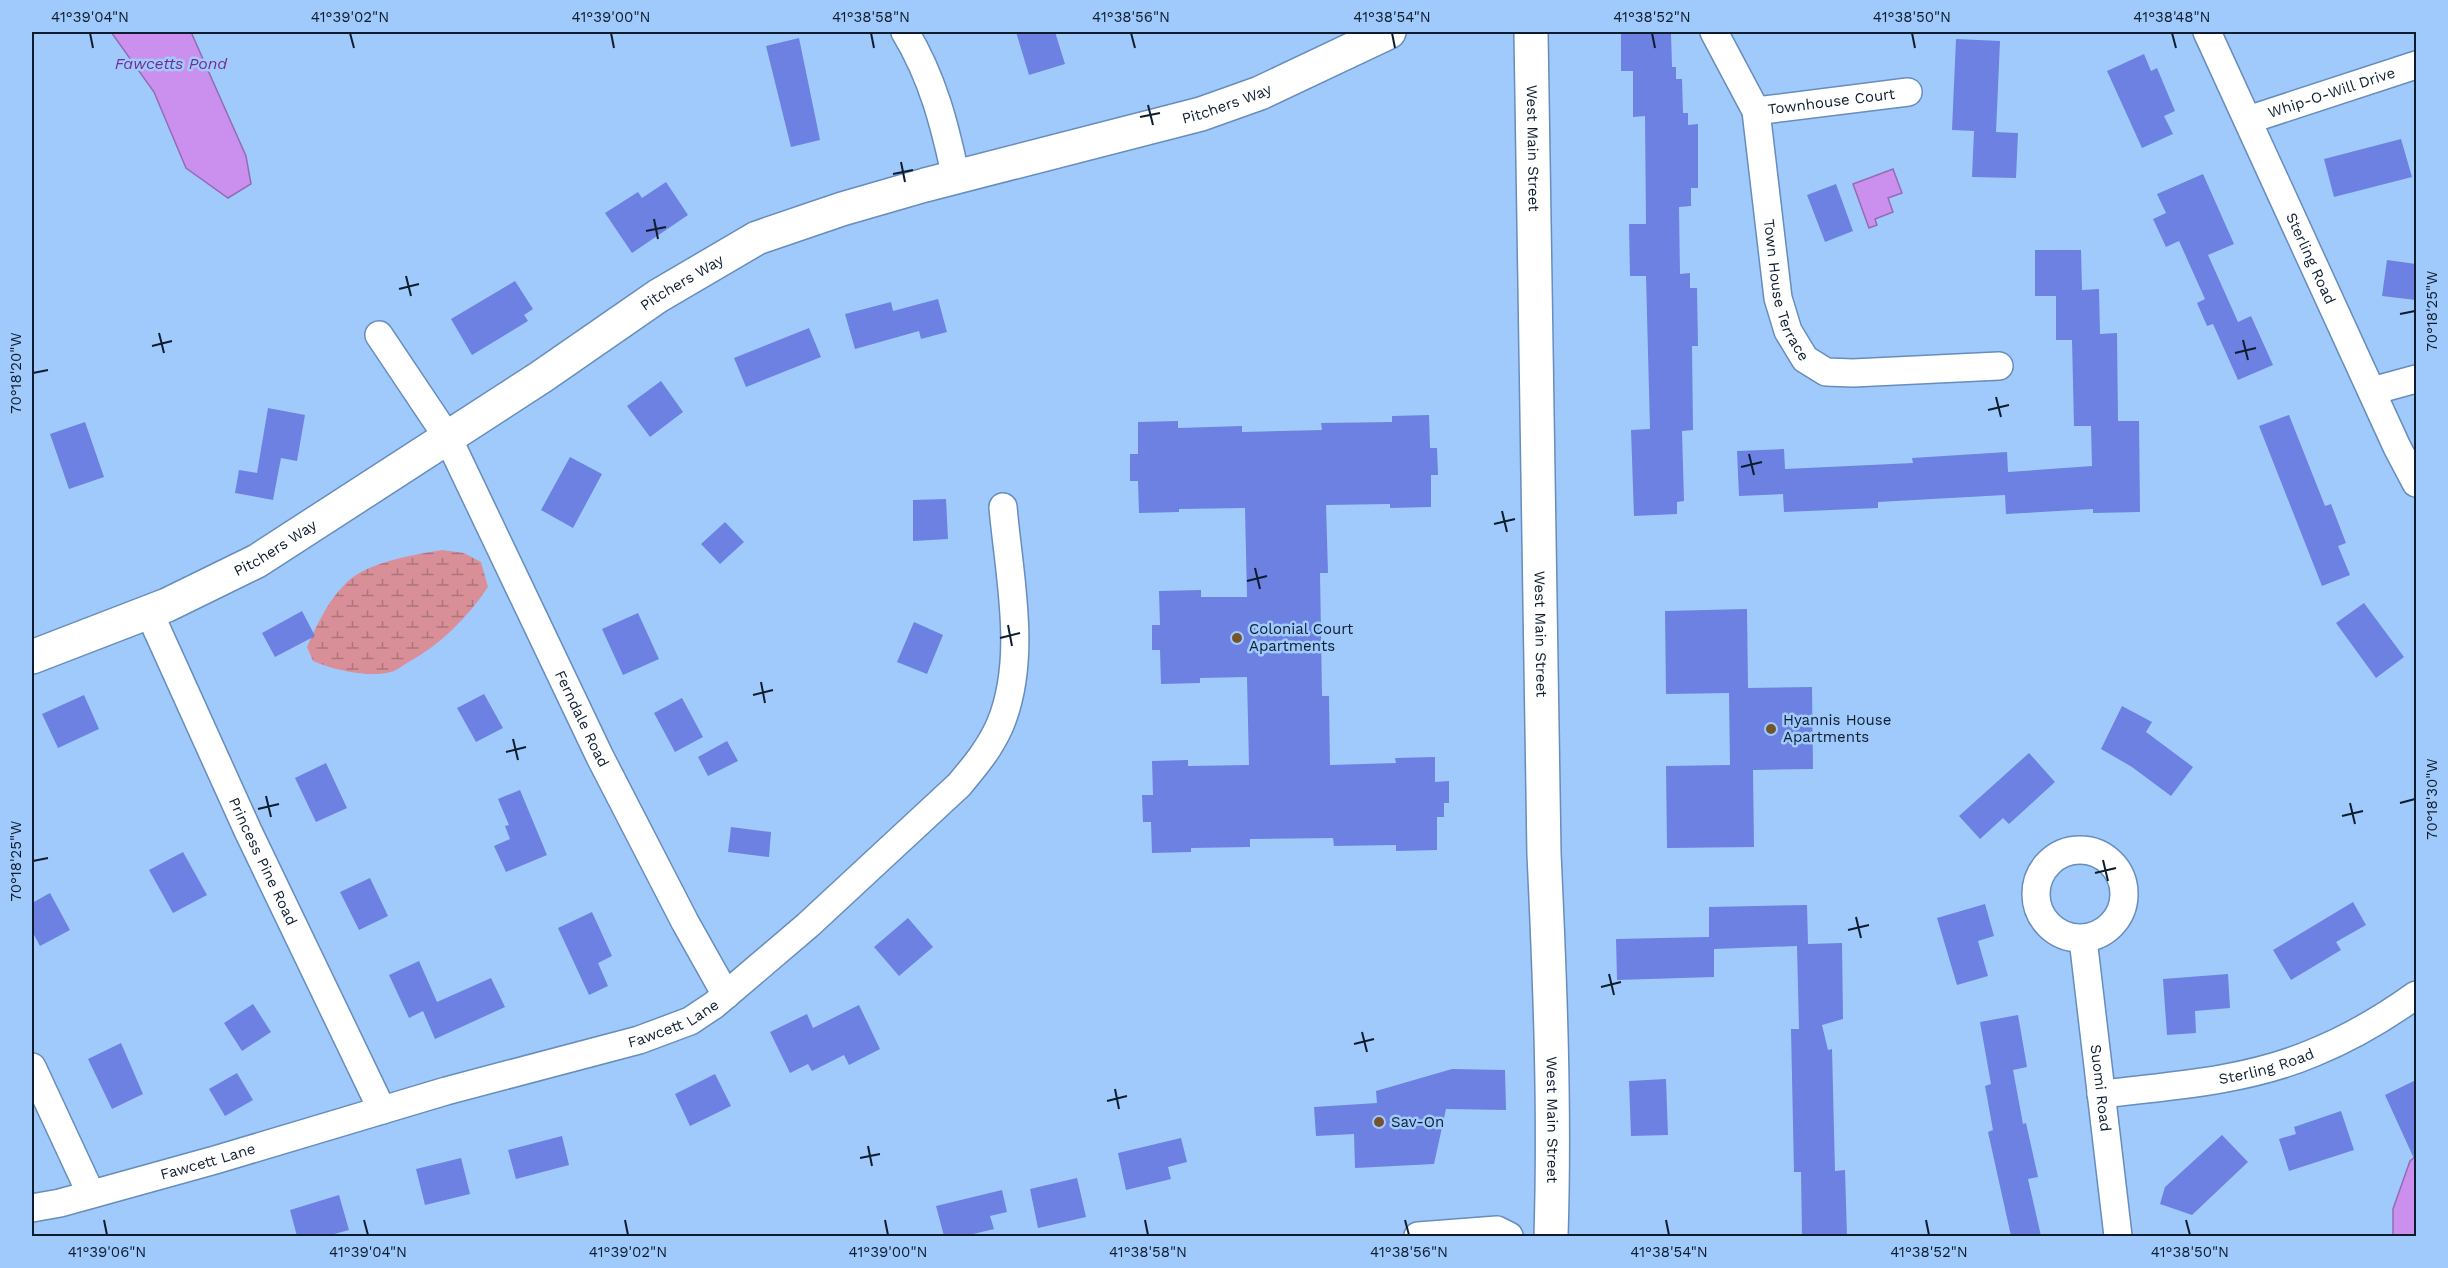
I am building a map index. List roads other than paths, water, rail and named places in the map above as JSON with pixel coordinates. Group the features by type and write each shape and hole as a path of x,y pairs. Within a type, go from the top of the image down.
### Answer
{"main road":[{"name":"Pitchers Way","path":"32,657 149,612 257,561 448,438 658,296 757,238 842,209 1201,114 1260,93 1389,32"},
{"name":"West Main Street","path":"1531,32 1544,854 1549,961 1551,1236"}],"street":[{"path":"905,32 914,46 942,114 956,178"},
{"name":"Town House Terrace","path":"1714,32 1756,111 1778,298 1788,331 1805,359 1826,372 1853,373 1999,366"},
{"name":"Sterling Road","path":"2206,32 2416,483"},
{"name":"Whip-O-Will Drive","path":"2248,120 2416,65"},
{"name":"Townhouse Court","path":"1756,111 1908,92"},
{"name":"Ferndale Road","path":"379,335 448,438 600,757 726,995"},
{"path":"2372,391 2416,379"},
{"name":"Fawcett Lane","path":"32,1208 91,1194 671,1030 690,1021 726,995 808,925 959,785 979,762 991,743 1001,722 1009,695 1014,650 1003,507"},
{"name":"Princess Pine Road","path":"149,612 248,831 382,1110"},
{"name":"Suomi Road","path":"2082,939 2118,1236"},
{"name":"Sterling Road","path":"2102,1094 2187,1084 2275,1066 2312,1054 2367,1027 2416,995"},
{"path":"32,1066 91,1194"},
{"path":"1418,1236 1497,1230 1509,1236"}],"water":[{"name":"Fawcetts Pond","path":"111,32 191,32 246,156 251,184 228,198 186,168 154,92"},
{"path":"1893,169 1902,193 1888,198 1893,212 1875,219 1877,225 1869,228 1853,184"},
{"path":"2416,1156 2416,1236 2393,1236 2393,1209 2410,1161"}],"place":[{"name":"Colonial Court Apartments","path":"1237,638"},
{"name":"Hyannis House Apartments","path":"1771,729"},
{"name":"Sav-On","path":"1379,1122"}]}
